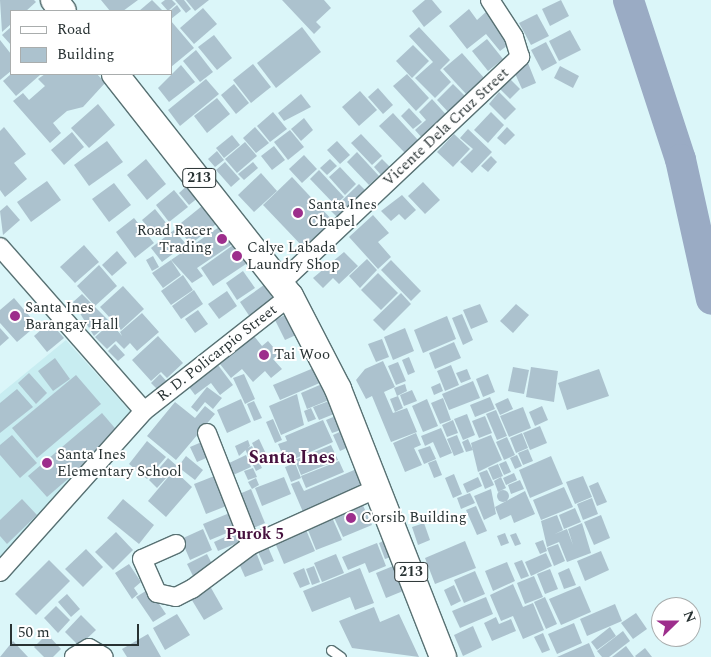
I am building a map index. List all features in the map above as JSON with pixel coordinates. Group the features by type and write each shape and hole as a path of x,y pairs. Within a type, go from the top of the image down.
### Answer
{"main road":[{"path":"54,0 62,10"},
{"name":"213","path":"115,75 286,289 338,389 380,488 443,657"}],"street":[{"name":"Vicente Dela Cruz Street","path":"286,289 520,57 514,37 490,0"},
{"name":"R. D. Policarpio Street","path":"0,247 144,411"},
{"name":"R. D. Policarpio Street","path":"0,572 144,411 286,289"},
{"path":"206,433 251,545"},
{"path":"176,544 142,559 157,593 176,596 192,589 251,545 380,488"},
{"path":"74,657 89,648 104,657"}],"lane":[{"path":"331,650 341,657"}],"shaded area":[{"name":"Santa Ines Elementary School","path":"66,340 137,419 0,557 0,394"}],"building":[{"path":"0,0 34,0 36,2 27,10 10,10 10,25 2,32"},
{"path":"101,0 138,0 124,10 109,10"},
{"path":"152,0 162,10 140,10"},
{"path":"165,0 172,0 176,4 167,10 161,3"},
{"path":"175,0 184,0 191,9 186,13"},
{"path":"186,0 209,0 195,11"},
{"path":"282,0 324,0 331,8 316,22 321,27 314,34"},
{"path":"425,0 432,0 442,12 424,27 412,11"},
{"path":"561,0 569,16 550,26 542,9"},
{"path":"177,5 181,11 172,18 171,10"},
{"path":"203,8 217,24 194,44 180,28"},
{"path":"469,9 477,20 487,11 512,42 500,51 486,34 467,49 449,26"},
{"path":"537,14 549,36 531,45 519,23"},
{"path":"172,22 194,48 172,66"},
{"path":"302,27 321,52 276,88 257,63"},
{"path":"419,27 450,60 440,70 451,82 435,98 415,78 433,62 409,36"},
{"path":"10,28 10,44 2,35"},
{"path":"570,30 581,50 559,61 549,41"},
{"path":"214,35 232,58 217,70 198,47"},
{"path":"487,39 503,59 488,71 472,51"},
{"path":"0,40 10,53 10,72 0,80"},
{"path":"546,42 557,63 542,71 531,50"},
{"path":"413,45 429,61 412,78 396,61"},
{"path":"196,50 213,72 200,82 183,61"},
{"path":"462,53 485,79 467,95 443,69"},
{"path":"528,63 536,83 522,89 513,69"},
{"path":"253,64 271,87 251,103 233,80"},
{"path":"181,65 195,82 169,102 158,88"},
{"path":"560,66 579,76 573,88 554,78"},
{"path":"407,74 429,98 416,111 393,86"},
{"path":"10,75 40,75 16,96 3,81"},
{"path":"44,75 98,75 105,83 83,107 67,111 53,123 61,133 50,143 13,101 23,93 29,100 45,86 38,79"},
{"path":"509,78 520,89 510,99 499,88"},
{"path":"206,79 219,94 180,126 168,110"},
{"path":"234,84 249,103 236,114 221,95"},
{"path":"453,84 467,98 450,114 437,100"},
{"path":"378,88 393,105 383,114 368,97"},
{"path":"360,91 377,110 359,126 342,107"},
{"path":"499,92 516,109 505,120 489,104"},
{"path":"301,94 311,107 284,121 278,113"},
{"path":"217,98 230,114 207,133 194,116"},
{"path":"432,99 450,119 423,139 415,130 426,120 419,112"},
{"path":"98,104 115,125 89,148 71,128"},
{"path":"409,108 422,122 413,129 401,116"},
{"path":"273,112 287,129 270,142 257,126"},
{"path":"491,112 504,125 488,143 474,130"},
{"path":"393,113 418,140 405,153 379,126"},
{"path":"304,118 313,130 301,141 291,129"},
{"path":"4,127 26,154 14,163 27,179 5,197 0,190 0,131"},
{"path":"255,127 269,143 256,153 243,138"},
{"path":"507,127 515,135 505,145 497,138"},
{"path":"468,129 492,152 472,173 460,162 473,149 460,138"},
{"path":"290,130 304,147 288,160 274,142"},
{"path":"72,132 84,147 64,165 51,150"},
{"path":"361,134 382,156 372,165 351,143"},
{"path":"454,134 470,149 453,167 437,152"},
{"path":"232,135 240,145 224,158 216,148"},
{"path":"107,141 123,162 89,186 74,165"},
{"path":"337,141 350,155 340,164 327,150"},
{"path":"245,142 257,156 237,173 225,159"},
{"path":"274,146 285,160 272,170 261,156"},
{"path":"217,151 224,160 215,167 208,159"},
{"path":"357,152 379,176 369,185 347,162"},
{"path":"304,155 317,169 302,183 289,169"},
{"path":"491,156 497,162 488,172 481,166"},
{"path":"146,159 166,184 147,200 127,175"},
{"path":"330,159 337,166 327,175 320,168"},
{"path":"382,159 390,167 381,175 374,167"},
{"path":"225,162 240,179 231,187 216,170"},
{"path":"253,162 258,168 244,180 238,174"},
{"path":"340,167 356,184 345,195 329,177"},
{"path":"319,170 344,197 335,205 310,179"},
{"path":"261,173 277,191 254,212 238,195"},
{"name":"Santa Ines Chapel","path":"292,177 333,221 304,248 263,205"},
{"path":"47,181 61,200 31,222 17,202"},
{"path":"423,182 440,200 425,214 408,196"},
{"path":"114,183 131,205 109,222 92,199"},
{"path":"189,184 199,197 189,205 179,193"},
{"path":"359,184 366,191 337,217 331,211"},
{"path":"174,190 188,207 169,222 156,205"},
{"path":"402,195 416,210 405,220 399,214 391,221 381,211"},
{"path":"7,205 20,220 3,235 0,211"},
{"path":"202,206 216,224 191,244 176,227"},
{"path":"155,209 167,224 153,234 142,220"},
{"path":"373,215 389,233 378,242 391,257 378,269 349,237"},
{"path":"134,218 154,243 135,258 116,232"},
{"path":"222,225 234,243 197,268 203,276 192,283 171,260"},
{"path":"174,230 186,244 162,262 151,248"},
{"path":"236,243 249,262 213,286 201,268"},
{"path":"84,245 99,262 75,283 60,267"},
{"path":"117,251 127,263 112,276 102,265"},
{"path":"344,252 358,266 339,284 333,278 323,288 313,278"},
{"path":"153,256 159,267 152,271 146,260"},
{"path":"367,259 377,270 360,288 349,276"},
{"path":"171,260 181,275 163,288 152,273"},
{"path":"391,260 421,291 411,301 381,270"},
{"path":"99,265 117,286 95,306 77,286"},
{"path":"243,271 255,288 237,300 226,283"},
{"path":"378,273 398,293 381,310 361,290"},
{"path":"183,275 193,290 171,305 161,291"},
{"path":"264,285 276,303 252,320 240,302"},
{"path":"123,286 144,309 121,330 100,307"},
{"path":"194,290 203,304 181,319 172,306"},
{"path":"227,291 237,306 219,319 208,304"},
{"path":"401,293 411,304 384,331 373,320"},
{"path":"82,294 110,322 94,336 73,302"},
{"name":"Santa Ines Barangay Hall","path":"14,298 37,325 17,342 0,323 0,310"},
{"path":"480,304 488,322 471,329 463,310"},
{"path":"516,304 529,315 513,333 500,321"},
{"path":"198,310 208,324 195,333 185,319"},
{"path":"142,313 159,332 137,351 130,343 124,349 116,341 107,349 95,337 111,323 122,336 120,332"},
{"path":"462,314 473,340 463,345 452,318"},
{"path":"285,315 296,335 285,340 275,320"},
{"path":"447,316 456,339 423,353 414,330"},
{"path":"50,322 64,338 47,352 34,336"},
{"path":"0,328 9,338 0,346"},
{"path":"405,328 414,351 393,360 384,337"},
{"path":"158,336 183,363 167,378 161,372 151,381 132,360"},
{"path":"254,336 262,346 268,341 279,354 273,359 282,369 271,378 265,371 253,382 242,369 231,378 216,359 229,347 234,353"},
{"path":"382,339 389,357 376,362 368,344"},
{"path":"454,342 461,358 435,369 429,353"},
{"path":"115,344 125,355 118,361 108,351"},
{"path":"409,357 415,372 408,375 402,360"},
{"path":"55,358 70,379 53,391 38,371"},
{"path":"383,361 395,387 384,392 393,413 407,408 417,432 391,442 372,396 366,399 356,380 365,369"},
{"path":"398,362 406,381 396,385 388,366"},
{"path":"218,365 233,385 220,395 211,383 195,395 189,387"},
{"path":"451,365 459,385 445,391 437,371"},
{"path":"316,367 322,382 280,400 273,385"},
{"path":"513,367 529,370 524,394 508,391"},
{"path":"531,367 558,371 554,402 526,397"},
{"path":"467,369 471,379 461,383 456,373"},
{"path":"599,369 609,396 567,410 558,383"},
{"path":"29,373 47,393 36,404 18,383"},
{"path":"160,374 169,384 160,392 151,383"},
{"path":"244,374 255,399 245,404 233,378"},
{"path":"488,374 495,392 483,397 476,379"},
{"path":"76,375 101,404 37,458 12,428"},
{"path":"473,381 480,398 449,410 442,394"},
{"path":"440,383 443,391 434,395 431,387"},
{"path":"322,384 329,400 307,409 301,393"},
{"path":"405,384 407,391 397,396 394,388"},
{"path":"207,387 222,398 213,409 205,402 197,412 191,407"},
{"path":"17,389 33,407 0,433 0,403"},
{"path":"412,390 417,401 404,406 400,395"},
{"path":"297,394 304,425 281,435 269,406"},
{"path":"398,396 403,408 395,412 390,399"},
{"path":"490,397 495,409 475,417 470,405"},
{"path":"443,398 451,420 440,424 431,403"},
{"path":"508,398 513,409 500,415 495,404"},
{"path":"241,399 251,422 227,433 217,410"},
{"path":"427,399 438,426 423,432 412,406"},
{"path":"254,401 262,418 254,421 247,404"},
{"path":"329,401 334,414 319,420 313,407"},
{"path":"175,402 195,418 205,406 215,414 176,460 147,436"},
{"path":"542,406 548,420 535,426 529,412"},
{"path":"523,407 531,428 509,437 500,416"},
{"path":"311,408 316,419 308,422 304,411"},
{"path":"496,410 507,436 497,440 486,414"},
{"path":"102,413 120,434 47,497 28,476"},
{"path":"467,414 475,435 463,440 454,419"},
{"path":"338,415 344,429 332,433 326,420"},
{"path":"485,416 492,433 479,438 472,421"},
{"path":"273,419 282,440 275,443 266,422"},
{"path":"323,420 333,442 294,459 292,455 284,458 278,444 287,441 285,436"},
{"path":"453,420 458,433 447,437 442,425"},
{"path":"540,426 547,443 530,450 523,433"},
{"path":"441,428 452,453 440,458 433,442 425,446 421,436"},
{"path":"344,430 351,446 340,451 333,435"},
{"path":"416,433 421,445 414,448 422,465 405,472 393,443"},
{"path":"522,433 528,448 516,453 510,438"},
{"path":"12,435 37,463 20,478 0,455 0,445"},
{"path":"457,435 464,452 454,456 447,439"},
{"path":"491,435 502,460 478,472 471,443"},
{"path":"507,437 515,455 504,460 496,442"},
{"path":"259,439 267,456 260,459 252,443"},
{"path":"468,439 473,450 466,452 462,442"},
{"path":"248,440 250,446 239,456 235,446"},
{"path":"147,441 166,457 147,479 129,464"},
{"path":"204,441 211,456 197,462 190,447"},
{"path":"331,445 338,460 301,475 295,460"},
{"path":"252,446 257,457 250,460 245,449"},
{"path":"430,446 436,459 424,464 418,450"},
{"path":"528,449 533,461 523,465 518,453"},
{"path":"246,455 251,467 231,476 225,465"},
{"path":"517,455 522,466 515,469 510,458"},
{"path":"186,456 203,470 195,480 178,467"},
{"path":"551,456 563,484 530,498 519,470"},
{"path":"168,458 177,466 157,488 149,480"},
{"path":"257,458 262,468 256,471 251,461"},
{"path":"436,460 442,475 434,478 428,463"},
{"path":"339,461 344,472 306,488 301,476"},
{"path":"506,461 511,472 504,475 499,464"},
{"path":"295,463 301,478 291,482 285,467"},
{"path":"498,464 503,476 493,480 488,468"},
{"path":"253,468 257,477 248,480 244,471"},
{"path":"359,468 366,485 303,512 291,484 299,481 304,491"},
{"path":"174,470 192,487 166,517 148,501"},
{"path":"487,470 494,485 485,489 479,473"},
{"path":"514,473 517,480 506,485 503,478"},
{"path":"454,474 462,494 453,498 445,478"},
{"path":"217,475 229,505 206,514 194,484"},
{"path":"583,476 592,497 575,504 566,482"},
{"path":"284,477 291,494 262,506 255,488"},
{"path":"478,477 482,486 467,493 463,484"},
{"path":"501,477 506,488 498,492 494,481"},
{"path":"256,478 259,485 252,489 248,482"},
{"path":"520,480 524,489 511,494 508,485"},
{"path":"598,482 607,502 597,506 589,486"},
{"path":"564,487 573,507 541,520 533,500"},
{"path":"251,489 265,523 251,529 237,495"},
{"path":"491,489 496,514 484,520 474,496"},
{"path":"503,490 509,496 503,502 497,496"},
{"path":"525,491 535,514 514,523 511,515 500,520 495,507"},
{"path":"470,493 475,503 461,509 457,498"},
{"path":"592,498 598,514 583,520 577,504"},
{"path":"22,499 37,515 7,544 0,536 0,520"},
{"path":"123,499 154,525 139,544 107,518"},
{"name":"Corsib Building","path":"360,499 372,525 343,537 331,511"},
{"path":"476,506 487,531 477,535 466,510"},
{"path":"575,508 581,522 564,529 559,515"},
{"path":"232,512 239,528 210,540 203,524"},
{"path":"331,515 342,540 316,550 306,525"},
{"path":"557,515 563,530 555,534 567,529 573,545 568,529 582,523 591,553 567,562 559,542 547,547 541,521"},
{"path":"601,515 610,538 594,545 584,522"},
{"path":"424,523 430,540 418,545 412,527"},
{"path":"304,525 315,551 284,564 273,538"},
{"path":"203,529 212,550 190,560 181,539"},
{"path":"238,531 242,541 218,551 214,542"},
{"path":"116,532 133,550 113,570 95,552"},
{"path":"505,533 509,543 501,546 497,536"},
{"path":"516,533 521,544 515,546 510,535"},
{"path":"388,539 394,556 385,559 379,543"},
{"path":"543,540 547,551 540,554 535,543"},
{"path":"465,541 476,568 435,584 425,558"},
{"path":"377,543 386,566 369,573 365,563 348,570 342,557"},
{"path":"558,544 565,561 554,566 547,548"},
{"path":"268,547 274,561 264,565 258,552"},
{"path":"86,549 103,567 83,587 65,569"},
{"path":"601,551 609,570 585,581 577,561"},
{"path":"256,552 263,570 245,577 237,559"},
{"path":"546,553 552,566 531,576 525,562"},
{"path":"207,554 213,566 193,576 187,564"},
{"path":"336,554 344,573 322,582 314,563"},
{"path":"49,560 70,581 36,615 15,594"},
{"path":"522,560 529,576 521,579 514,563"},
{"path":"507,562 515,581 493,591 485,571"},
{"path":"129,564 141,582 134,588 138,594 132,599 115,573"},
{"path":"398,564 408,589 386,598 376,573"},
{"path":"314,566 320,582 312,585 306,569"},
{"path":"304,568 310,584 300,588 293,573"},
{"path":"360,568 374,603 355,610 350,597 312,612 303,591"},
{"path":"569,568 576,585 564,589 558,573"},
{"path":"550,569 558,589 545,594 537,574"},
{"path":"475,571 485,594 464,603 454,580"},
{"path":"534,576 543,597 525,604 517,583"},
{"path":"513,584 523,607 533,603 544,630 523,639 513,616 501,621 490,595"},
{"path":"454,585 461,601 451,606 444,590"},
{"path":"210,586 223,609 204,620 190,597"},
{"path":"580,586 591,612 561,625 549,599"},
{"path":"149,589 166,614 153,622 136,597"},
{"path":"67,594 80,609 71,617 58,602"},
{"path":"486,597 493,614 460,628 452,611"},
{"path":"545,597 557,624 546,629 534,602"},
{"path":"615,604 622,621 587,636 580,619"},
{"path":"56,606 70,620 58,633 44,618"},
{"path":"374,607 380,622 399,614 419,657 352,648 339,621"},
{"path":"636,613 647,629 633,639 621,623"},
{"path":"177,614 190,635 165,650 153,628"},
{"path":"81,615 96,630 79,646 65,632"},
{"path":"496,617 499,624 511,619 516,631 492,641 484,623"},
{"path":"574,623 582,643 557,654 548,634"},
{"path":"473,626 482,647 463,656 454,635"},
{"path":"610,627 616,636 597,650 591,642"},
{"path":"623,631 630,641 609,657 602,657 597,651"},
{"path":"543,633 550,650 542,653 534,637"},
{"path":"47,634 61,649 53,657 44,657 34,647"},
{"path":"148,634 161,657 127,657 122,649"},
{"path":"13,641 28,657 0,657"},
{"path":"589,643 595,657 557,657"},
{"path":"626,646 634,657 612,657"},
{"path":"645,648 652,657 635,656"}],"waterway":[{"path":"628,0 680,159 711,299"}],"place":[{"name":"Santa Ines Chapel","path":"298,213"},
{"name":"Road Racer Trading","path":"222,239"},
{"name":"Calye Labada Laundry Shop","path":"237,256"},
{"name":"Santa Ines Barangay Hall","path":"15,316"},
{"name":"Tai Woo","path":"264,355"},
{"name":"Santa Ines Elementary School","path":"47,463"},
{"name":"Corsib Building","path":"351,518"}],"district":[{"name":"Santa Ines","path":"292,458"},
{"name":"Purok 5","path":"255,534"}]}
